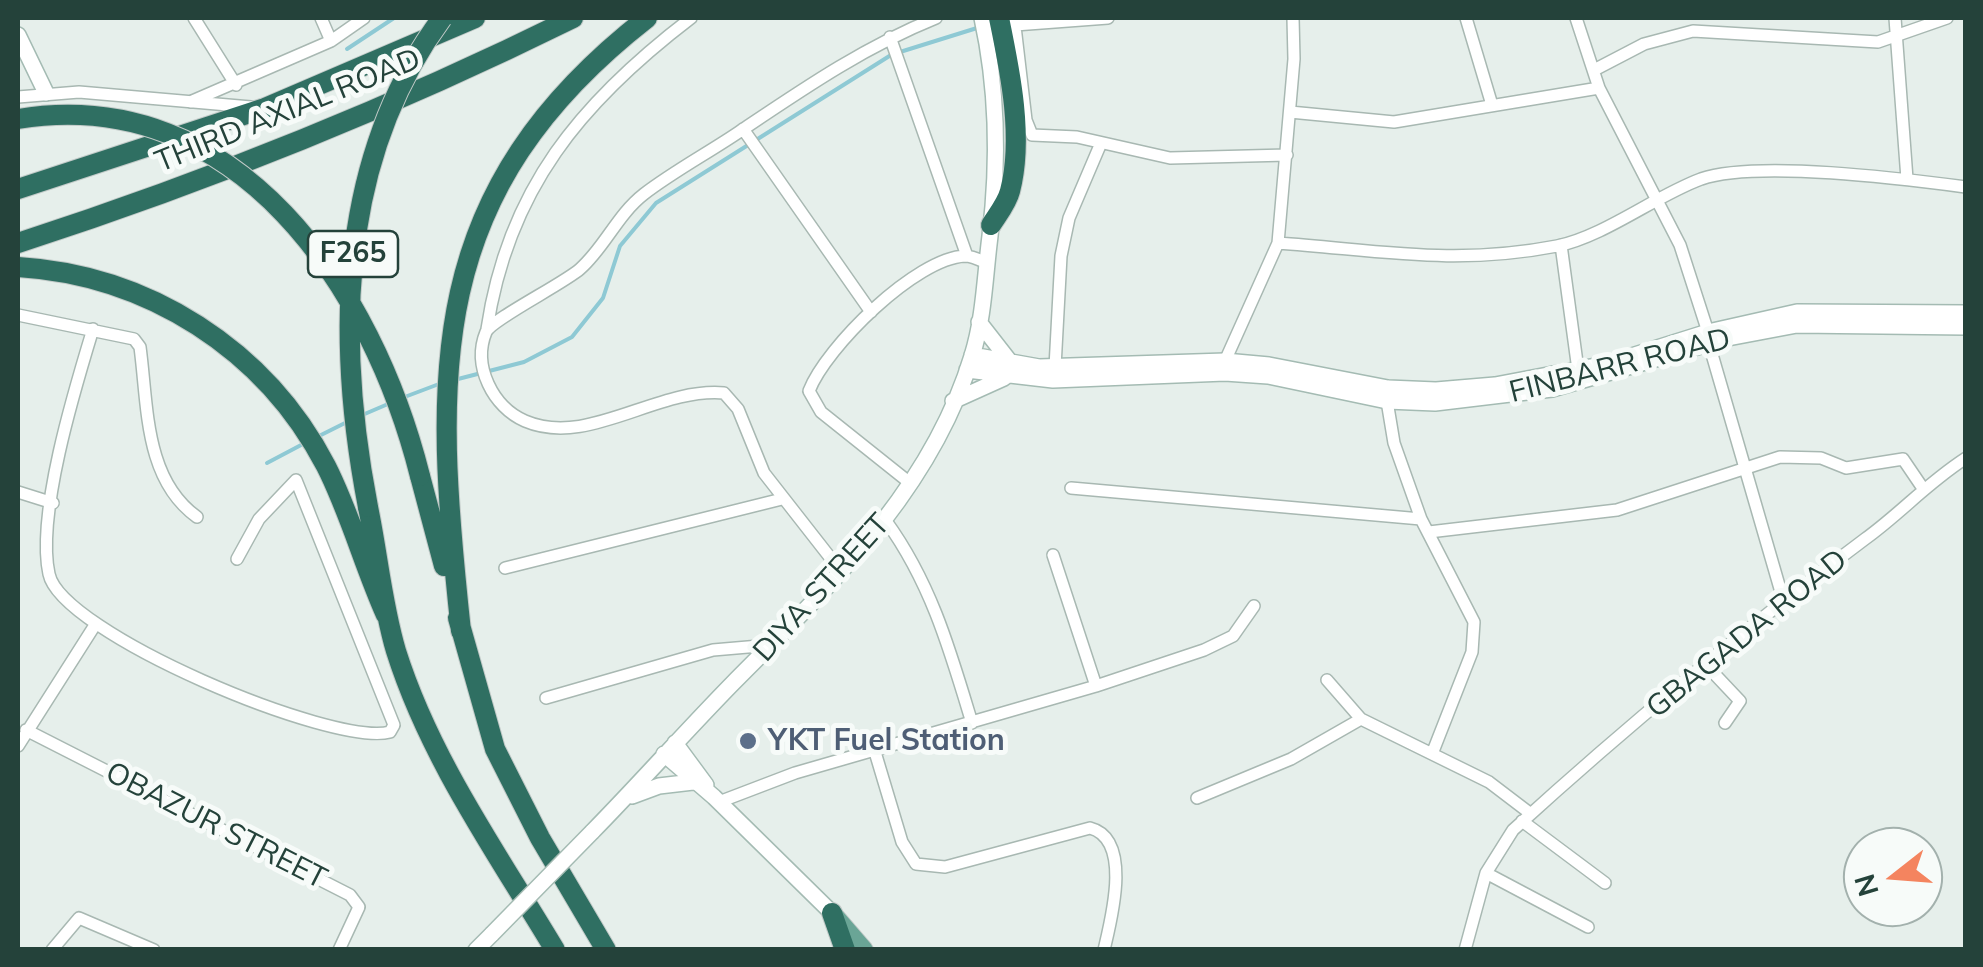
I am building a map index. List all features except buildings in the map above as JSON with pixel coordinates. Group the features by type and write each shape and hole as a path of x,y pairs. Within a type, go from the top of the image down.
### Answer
{"highway":[{"name":"F265","path":"442,18 415,58 383,127 355,234 348,342 354,429 386,615 398,656 442,758 494,854 555,950"},
{"name":"THIRD AXIAL ROAD","path":"18,189 265,108 475,18"},
{"name":"THIRD AXIAL ROAD","path":"18,243 284,149 434,87 574,18"},
{"path":"462,630 446,445 447,359 462,276 476,227 521,148 578,79 648,18"},
{"path":"991,225 1003,190 1012,112 1011,20"},
{"path":"18,119 83,114 160,132 229,167 275,203 328,266 363,320 404,413 495,749 532,825 606,950"},
{"path":"18,267 80,274 145,296 208,333 272,387 325,464 386,615"},
{"path":"832,913 845,950"}],"main road":[{"path":"982,18 995,92 1003,190"},
{"path":"18,36 46,93"},
{"name":"DIYA STREET","path":"476,950 843,574 886,521 910,483 970,363 991,225"},
{"name":"FINBARR ROAD","path":"1044,372 1225,361 1270,365 1388,388 1495,385 1578,370 1797,319 1966,314"},
{"name":"FINBARR ROAD","path":"1797,319 1966,327"},
{"path":"979,322 1009,370"},
{"name":"FINBARR ROAD","path":"1044,372 1268,376 1387,401 1435,402 1552,388 1708,338"},
{"path":"970,363 1044,372"},
{"path":"953,401 1009,370"},
{"path":"669,749 694,782 716,799"},
{"path":"669,749 864,950"},
{"path":"624,800 659,786 694,782"}],"street":[{"path":"194,18 236,85"},
{"path":"321,18 331,40"},
{"path":"181,105 236,85 331,40 364,18"},
{"path":"691,18 610,84 562,140 520,211 493,287 482,369 494,397 523,420 567,430 690,393 724,393 738,409 764,473 843,574"},
{"path":"487,330 582,268 642,195 746,134 782,100 894,48 936,18"},
{"path":"1108,18 1011,20 1028,131 1170,158 1287,155"},
{"path":"1225,361 1278,243 1290,112 1293,18"},
{"path":"1466,18 1492,106"},
{"path":"1576,18 1596,69 1599,88 1680,245 1783,599"},
{"path":"1895,18 1907,179"},
{"path":"1596,69 1644,44 1693,31 1878,42 1899,38 1947,18"},
{"path":"894,48 968,256"},
{"path":"1290,112 1394,122 1599,88"},
{"path":"18,97 46,93 110,95 181,105 265,108"},
{"path":"746,134 872,312"},
{"path":"1044,372 1068,218 1101,143"},
{"path":"1278,243 1440,259 1561,245 1705,178 1729,174 1907,179 1966,187"},
{"path":"1561,245 1578,370"},
{"path":"910,483 821,412 809,391 851,332 872,312 933,268 968,256 987,262"},
{"path":"18,315 123,334 140,347 154,452 165,486 197,517"},
{"path":"93,329 67,418 46,553 49,578 61,598 95,625 230,695 296,716 390,732 394,725 296,480 259,518 237,559"},
{"path":"1387,401 1394,443 1421,520 1474,622 1472,652 1432,754"},
{"path":"1429,532 1618,510 1780,457 1821,458 1846,468 1903,459 1922,487"},
{"name":"GBAGADA ROAD","path":"1465,950 1486,873 1527,817 1783,599 1868,537 1922,487 1965,460"},
{"path":"1071,488 1421,520"},
{"path":"18,492 53,504"},
{"path":"505,568 782,499"},
{"path":"886,521 915,560 930,593 972,723"},
{"path":"1053,555 1096,686"},
{"path":"716,799 1096,686 1233,636 1254,606"},
{"path":"18,746 95,625"},
{"path":"546,698 713,650 771,644"},
{"path":"1706,665 1740,700 1725,723"},
{"path":"1327,680 1361,719 1489,782 1604,883"},
{"path":"1197,798 1304,753 1361,719"},
{"name":"OBAZUR STREET","path":"26,730 350,895 360,908 339,950"},
{"path":"875,752 902,842 916,864 945,867 1090,828 1102,832 1111,846 1116,890 1104,950"},
{"path":"1486,873 1588,927"},
{"path":"52,950 79,918 101,923 154,950"}],"waterway":[{"path":"347,49 394,18"},
{"path":"900,52 977,28"},
{"path":"458,379 524,362 572,337 603,298 620,246 656,203 891,55"},
{"path":"402,398 439,384"},
{"path":"360,416 388,404"},
{"path":"315,438 347,422"},
{"path":"267,463 303,444"}],"place":[{"name":"YKT Fuel Station","path":"748,741"}]}
